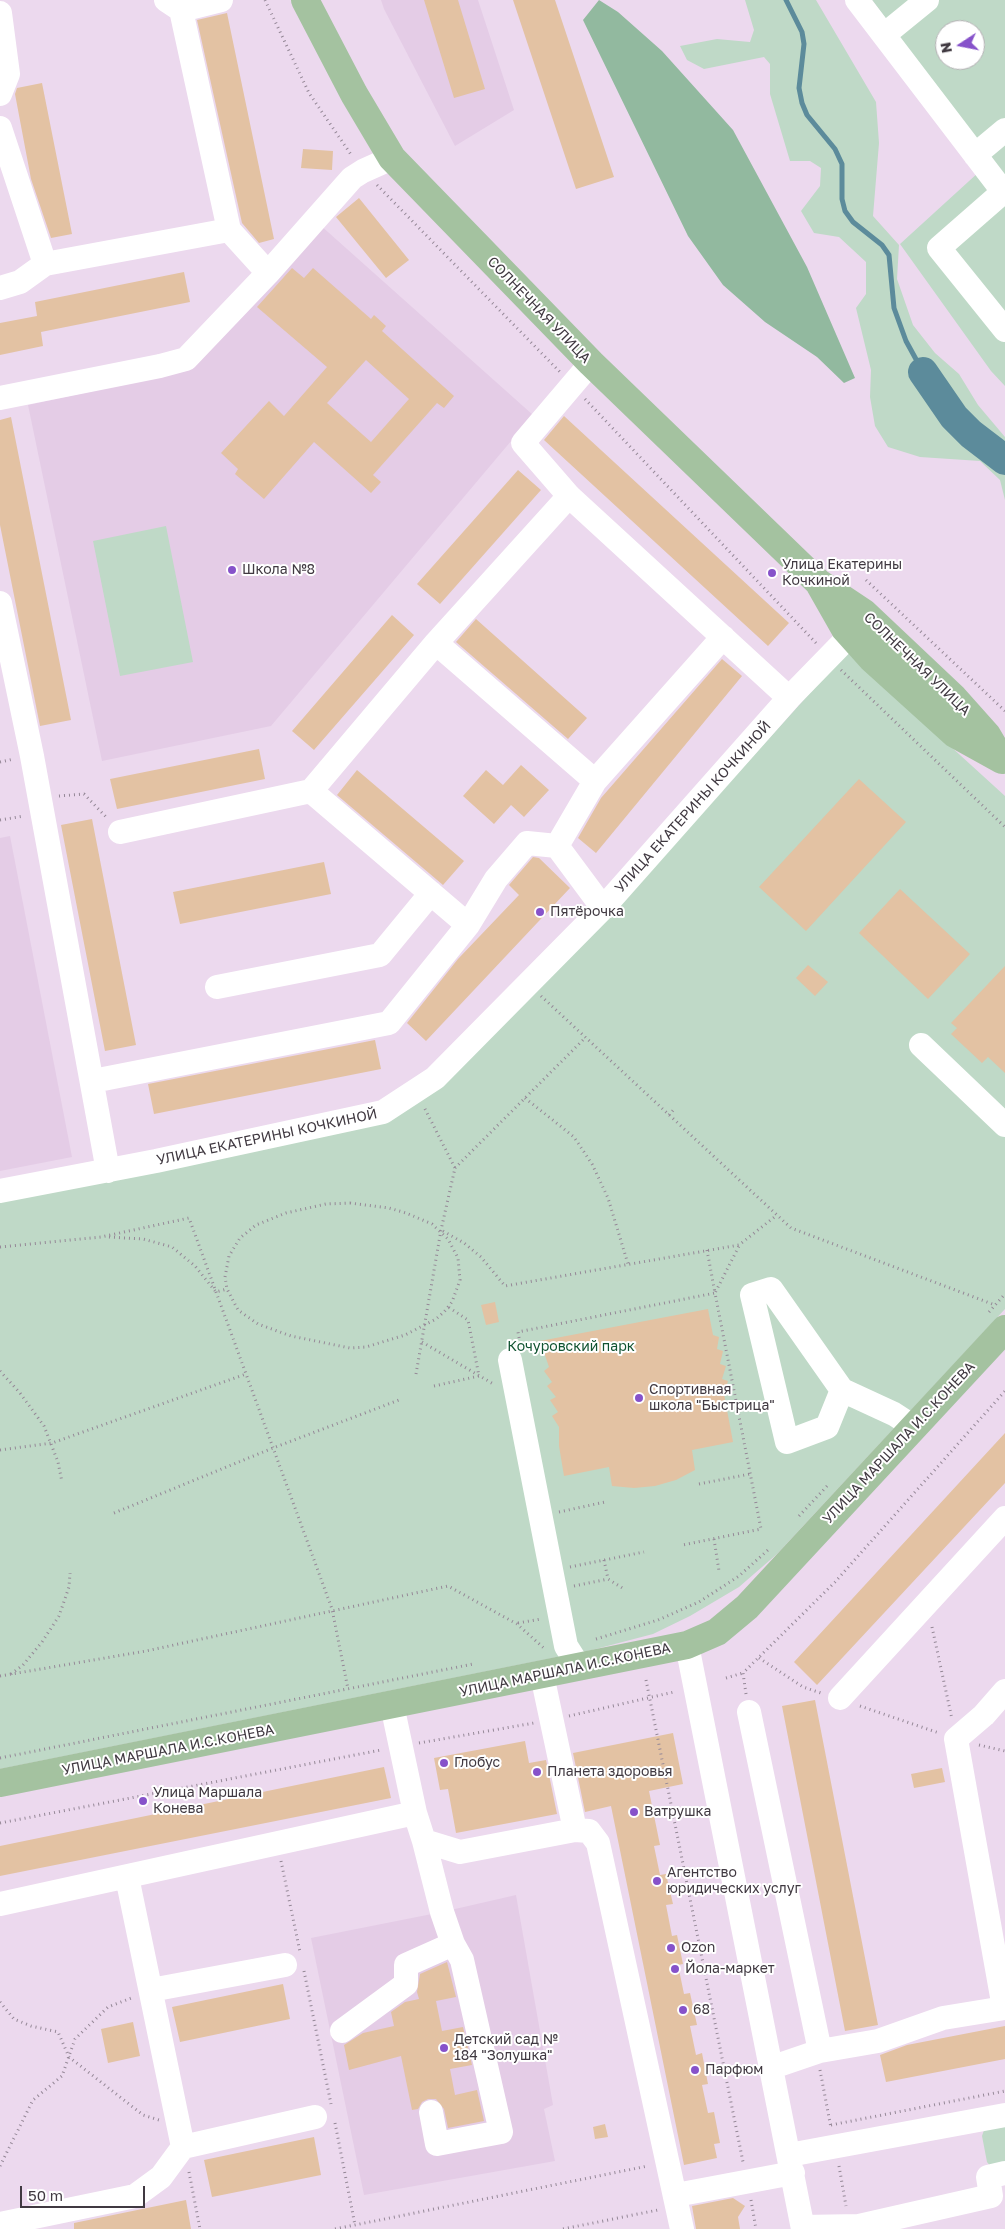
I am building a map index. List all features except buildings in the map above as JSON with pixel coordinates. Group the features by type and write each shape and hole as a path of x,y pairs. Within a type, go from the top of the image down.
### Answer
{"main road":[{"name":"СОЛНЕЧНАЯ УЛИЦА","path":"306,0 354,94 392,158 591,363 819,583 859,626 922,706 955,734 1003,761"},
{"name":"УЛИЦА МАРШАЛА И.С.КОНЕВА","path":"0,1783 392,1705 544,1663 580,1668 687,1645 717,1632 747,1607 914,1427 1000,1317"}],"street":[{"path":"221,0 173,5 229,230 268,273"},
{"path":"858,0 1004,193 939,248 1005,330"},
{"path":"884,35 927,0"},
{"path":"0,13 8,74 0,94"},
{"path":"0,128 45,264"},
{"path":"975,155 1005,130"},
{"path":"0,398 160,366 186,359 268,273 352,178 392,158"},
{"path":"0,288 20,282 45,264 229,230"},
{"path":"591,363 523,443 570,496 790,698"},
{"path":"120,832 311,791 436,643 570,496"},
{"path":"0,603 93,1081 108,1171"},
{"name":"УЛИЦА ЕКАТЕРИНЫ КОЧКИНОЙ","path":"0,1191 108,1171 384,1112 435,1078 603,908 790,698 859,626"},
{"path":"557,846 595,781 723,637"},
{"path":"436,643 595,781"},
{"path":"311,791 468,925"},
{"path":"93,1081 388,1023 468,925 496,879 527,843 557,846 603,908"},
{"path":"217,987 380,955 431,893"},
{"path":"921,1045 1005,1124"},
{"path":"842,1390 827,1427 787,1442 752,1295 771,1289 842,1390 894,1414 914,1427"},
{"path":"516,1356 566,1646 580,1668"},
{"path":"840,1698 1005,1518"},
{"path":"687,1645 773,2067 803,2228 859,2226 991,2196 988,2177 1005,2173"},
{"path":"544,1663 552,1720 575,1830"},
{"path":"773,2067 820,2051 878,2041 943,2018 1004,2008 956,1739 984,1715 1005,1691"},
{"path":"392,1705 415,1814 424,1841 442,1912 453,1944 462,1960 471,1995 501,2132 437,2144 431,2112"},
{"path":"749,1712 820,2051"},
{"path":"0,1904 415,1814"},
{"path":"424,1841 460,1852 575,1830 589,1832 598,1843 682,2229"},
{"path":"0,2224 135,2196 161,2177 180,2137 127,1877"},
{"path":"342,2032 406,1984 406,1965 453,1944"},
{"path":"151,1990 285,1965"},
{"path":"180,2137 327,2114"},
{"path":"676,2200 747,2182 791,2164 1005,2115"}],"path":[{"path":"265,0 309,93 363,171 572,385 820,647"},
{"path":"866,580 1005,711"},
{"path":"840,670 1005,828"},
{"path":"0,820 40,805 84,794 120,832"},
{"path":"528,984 791,1228 1000,1317"},
{"path":"416,1374 441,1230 455,1168 586,1037"},
{"path":"525,1098 574,1138 592,1164 608,1198 628,1264"},
{"path":"423,1107 455,1168"},
{"path":"669,1114 675,1108"},
{"path":"441,1230 454,1248 460,1269 457,1292 448,1307 436,1319 382,1343 366,1347 337,1347 291,1336 258,1324 238,1310 227,1289 226,1266 233,1246 240,1238 256,1225 286,1213 326,1204 372,1205 406,1213 432,1224 464,1243 481,1257 505,1286 739,1245"},
{"path":"716,1293 739,1245 777,1215"},
{"path":"0,1247 101,1236 189,1218 332,1609 348,1689"},
{"path":"101,1236 143,1239 172,1247 195,1266 216,1292"},
{"path":"683,1544 761,1529 707,1250"},
{"path":"216,1292 227,1289"},
{"path":"516,1356 518,1332 716,1293"},
{"path":"434,1386 479,1376 468,1320 448,1307"},
{"path":"0,1371 33,1409 52,1443 62,1482"},
{"path":"0,1450 52,1443 246,1374"},
{"path":"726,1678 743,1673 835,1582 1005,1390"},
{"path":"114,1513 273,1448 399,1400"},
{"path":"698,1484 750,1474"},
{"path":"714,1538 719,1571"},
{"path":"562,1568 644,1552"},
{"path":"604,1560 608,1579"},
{"path":"10,1674 23,1665 56,1622 65,1601 70,1573"},
{"path":"566,1588 608,1579 624,1589"},
{"path":"0,1676 146,1651 332,1609 448,1586 517,1624 544,1663"},
{"path":"927,1604 956,1739"},
{"path":"517,1624 560,1616"},
{"path":"759,1658 803,1688 840,1698 956,1739 1005,1751"},
{"path":"743,1673 749,1712"},
{"path":"646,1680 756,2229"},
{"path":"0,1823 402,1746 552,1720 674,1692"},
{"path":"278,1844 327,2114 355,2225"},
{"path":"0,2166 33,2100 62,2076 75,2039 108,2007 151,1990"},
{"path":"0,2002 14,2019 31,2026 58,2032 69,2057 143,2115 180,2137 200,2229"},
{"path":"831,2124 1005,2091"},
{"path":"335,2229 668,2162"},
{"path":"563,2229 676,2200"}],"shaded area":[{"path":"381,0 478,0 514,110 455,146"},
{"name":"Школа №8","path":"319,224 533,415 271,726 102,761 28,405 186,371"},
{"path":"10,836 72,1157 0,1171 0,838"},
{"path":"516,1895 553,2105 544,2109 555,2161 364,2195 311,1938"}],"green space":[{"path":"599,0 618,12 662,51 733,130 807,267 855,378 844,383 817,357 765,322 723,285 688,236 583,20"},
{"path":"745,0 816,0 876,102 879,143 873,216 899,245 897,279 913,325 935,353 959,374 978,405 1005,437 1005,500 1000,480 980,461 920,457 888,447 875,426 870,397 871,370 856,308 866,294 866,262 839,237 814,233 801,211 820,186 821,168 810,161 790,161 770,94 770,64 764,57 704,69 687,60 680,46 717,39 750,42 754,30"},
{"path":"872,0 1005,0 1005,386 991,371 900,244 991,161"},
{"path":"166,526 193,662 120,676 93,541"},
{"name":"Кочуровский парк","path":"847,652 1005,796 1005,1309 777,1554 739,1587 690,1616 653,1634 592,1650 0,1769 0,1200 385,1122 608,917"},
{"path":"1005,2122 1005,2166 991,2167 987,2162 982,2136 984,2130"}],"waterway":[{"path":"786,0 802,32 804,44 799,88 802,103 807,115 835,149 842,164 842,199 845,211 853,222 882,245 889,255 894,308 906,341 923,372"},
{"path":"923,372 954,417 971,434 1005,460"}],"place":[{"name":"Школа №8","path":"232,570"},
{"name":"Улица Екатерины Кочкиной","path":"772,573"},
{"name":"Пятёрочка","path":"540,912"},
{"name":"Спортивная школа \"Быстрица\"","path":"639,1398"},
{"name":"Глобус","path":"444,1763"},
{"name":"Планета здоровья","path":"537,1772"},
{"name":"Улица Маршала Конева","path":"143,1801"},
{"name":"Ватрушка","path":"634,1812"},
{"name":"Агентство юридических услуг","path":"657,1881"},
{"name":"Ozon","path":"671,1948"},
{"name":"Йола-маркет","path":"675,1969"},
{"name":"68","path":"683,2010"},
{"name":"Детский сад № 184 \"Золушка\"","path":"444,2048"},
{"name":"Парфюм","path":"695,2070"}]}
